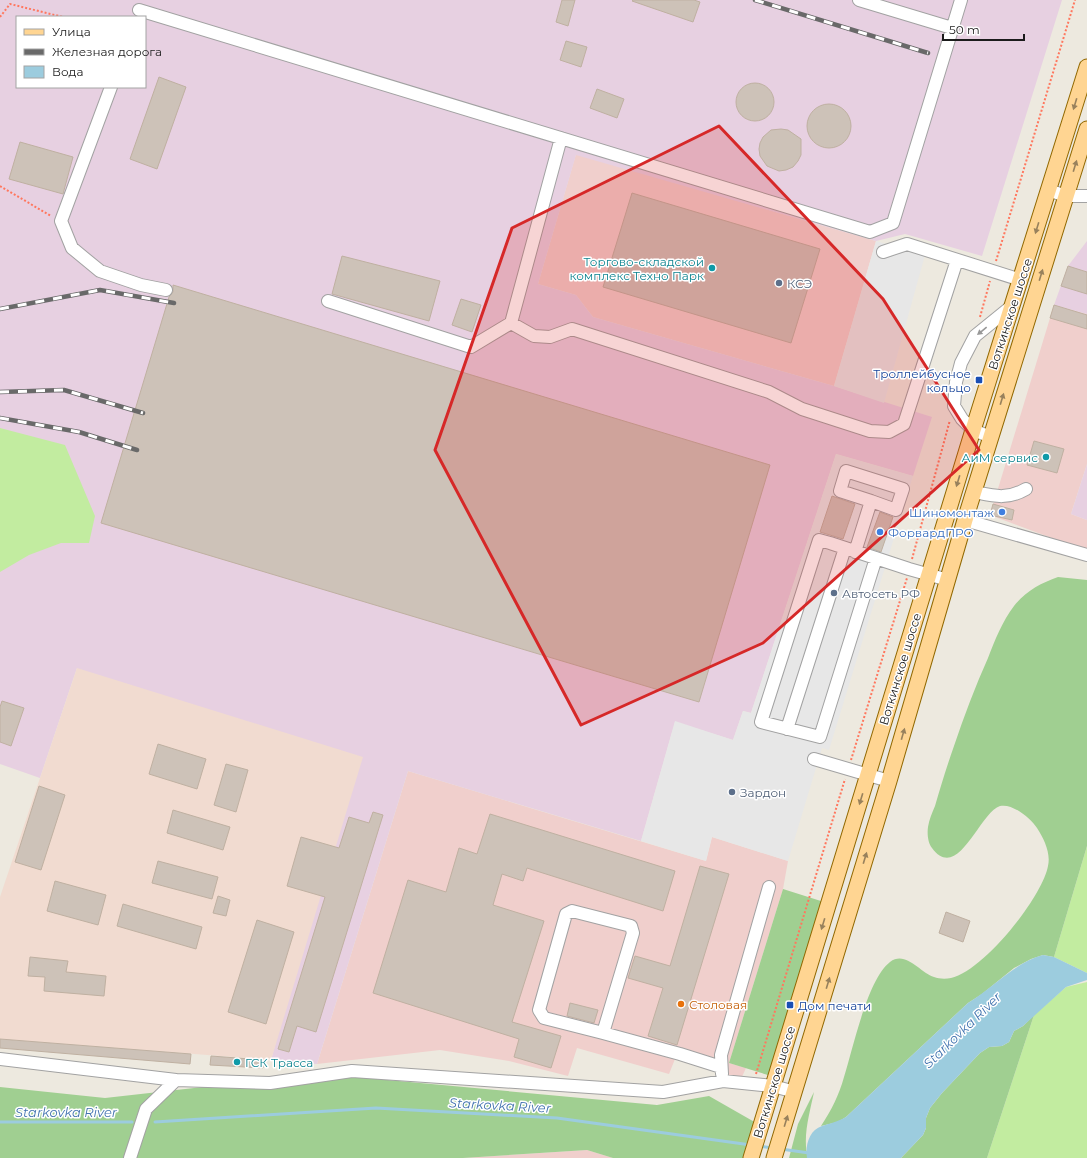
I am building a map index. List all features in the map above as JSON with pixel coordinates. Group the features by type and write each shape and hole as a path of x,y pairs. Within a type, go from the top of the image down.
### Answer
{"main road":[{"name":"Воткинское шоссе","path":"751,1158 973,430 1087,67"},
{"name":"Воткинское шоссе","path":"774,1158 889,781 965,520 1087,129"}],"lane":[{"path":"859,0 952,28"},
{"path":"139,9 870,232 893,223 961,0"},
{"path":"110,88 61,221 72,248 100,271 141,285 166,290"},
{"path":"328,301 471,348 511,323 561,138"},
{"path":"1048,190 1066,196 1087,196"},
{"path":"883,252 907,244 1021,280"},
{"path":"511,323 534,336 550,337 572,329 769,392 802,409 870,432 889,432 904,424 957,260"},
{"path":"991,437 973,430 962,419 954,406 956,382 961,363 975,336 1012,306"},
{"path":"846,471 903,489 896,510 871,501 840,491 846,471"},
{"path":"974,492 1001,497 1016,495 1026,489"},
{"path":"787,729 850,550 871,501"},
{"path":"965,520 1087,555"},
{"path":"876,558 820,737 761,722 819,540 948,580"},
{"path":"814,759 889,781"},
{"path":"723,1081 721,1055 769,887"},
{"path":"603,1034 633,933 631,926 572,910 566,914 539,1010 544,1018 603,1034 680,1054 721,1067"},
{"path":"0,1060 176,1080 270,1083 352,1071 662,1092 723,1081 773,1086 795,1092"},
{"path":"130,1158 146,1109 176,1080"}],"path":[{"path":"975,336 993,271 1075,0"},
{"path":"0,17 10,4 59,16"},
{"path":"0,186 61,221"},
{"path":"753,1085 909,569 954,406"}],"highlighted area":[{"path":"719,126 883,299 979,450 763,643 581,725 435,450 512,228"}],"shaded area":[{"path":"0,0 1062,0 982,256 905,234 876,241 576,155 538,284 576,295 593,317 834,386 932,417 913,476 836,454 751,713 743,711 733,740 675,722 641,841 408,771 317,1064 271,1060 280,1027 77,668 40,778 0,764"},
{"path":"576,154 876,241 834,386 593,317 576,295 538,284"},
{"path":"876,241 925,255 884,403 834,386"},
{"path":"1087,241 1087,314 1054,305 1068,266"},
{"path":"1054,305 1087,314 1087,464 1071,514 1087,520 1087,551 990,515"},
{"path":"836,454 913,476 829,750 822,748 788,861 712,837 706,861 641,841 675,721 733,740 743,711 751,713"},
{"path":"1087,464 1087,520 1071,514"},
{"path":"77,668 363,757 271,1060 0,1039 0,897"},
{"path":"408,771 706,861 712,837 788,861 783,889 729,1063 746,1068 741,1079 675,1059 669,1074 577,1048 568,1076 509,1061 440,1050 317,1064"},
{"path":"587,1150 613,1158 463,1158"}],"green space":[{"path":"0,428 65,445 95,516 89,543 61,543 29,555 0,572"},
{"path":"1058,577 1087,580 1087,846 1054,957 1043,955 1031,959 1014,968 982,994 968,1003 846,1117 838,1122 821,1126 840,1090 862,1016 874,984 890,962 896,959 907,960 929,975 945,979 964,972 979,962 1009,931 1035,896 1043,880 1049,861 1048,851 1037,828 1031,820 1016,809 1000,806 992,811 968,843 959,852 951,857 942,857 932,848 928,835 928,824 966,713 1002,625 1014,606 1024,596 1040,585"},
{"path":"1087,846 1087,973 1054,957"},
{"path":"783,889 824,902 771,1076 729,1063"},
{"path":"1087,982 1087,1158 987,1158 1034,1015 1066,987"},
{"path":"1034,1015 987,1158 901,1158 923,1135 926,1128 926,1118 930,1108 942,1093 980,1053 989,1047 1002,1046 1009,1042 1014,1031 1023,1026"},
{"path":"355,1077 657,1105 709,1096 758,1124 747,1158 613,1158 587,1150 463,1158 0,1158 0,1087 105,1098 203,1087 278,1088"},
{"path":"814,1092 806,1133 806,1150 808,1158 789,1158 798,1124"}],"water":[{"path":"1043,955 1054,957 1087,973 1087,980 1066,987 1023,1026 1014,1031 1009,1042 1002,1046 989,1047 980,1053 942,1093 930,1108 926,1118 926,1128 923,1135 901,1158 807,1158 807,1144 814,1131 822,1126 846,1117 968,1003 1013,969"}],"building":[{"path":"562,0 575,0 568,26 556,22"},
{"path":"694,0 700,2 693,22 632,1"},
{"path":"566,41 587,47 581,67 560,60"},
{"path":"159,77 186,87 157,169 130,159"},
{"path":"751,83 759,83 769,88 773,95 773,109 769,116 759,121 751,121 741,116 739,113 736,106 736,98 741,88 744,86"},
{"path":"597,89 624,99 617,118 590,108"},
{"path":"825,104 833,104 838,105 845,110 850,117 850,135 845,142 838,147 825,148 817,145 810,138 807,130 807,122 810,114 817,107"},
{"path":"771,130 788,130 801,139 801,155 793,167 779,171 767,166 760,156 759,149 763,137"},
{"path":"20,142 73,157 63,194 9,179"},
{"name":"Торгово-складской комплекс Техно Парк","path":"632,193 820,249 791,343 603,287"},
{"path":"342,256 440,281 429,321 332,294"},
{"path":"1068,266 1087,272 1087,294 1061,286"},
{"path":"173,285 770,465 699,702 101,523 169,297 173,292"},
{"path":"461,299 481,305 472,332 452,325"},
{"path":"1054,305 1087,315 1087,329 1050,318"},
{"name":"АиМ сервис","path":"1034,441 1064,449 1057,473 1027,465"},
{"path":"832,496 855,504 843,539 820,532"},
{"name":"Шиномонтаж","path":"993,504 1014,510 1012,520 990,515"},
{"name":"ФорвардПРО","path":"880,512 893,517 881,552 867,547"},
{"path":"2,701 24,708 11,746 0,742 0,707"},
{"path":"158,744 206,759 197,789 149,774"},
{"path":"226,764 248,770 236,812 214,805"},
{"path":"39,786 65,795 41,870 15,862"},
{"path":"173,810 230,827 223,850 167,833"},
{"path":"373,812 383,815 316,1032 297,1026 289,1052 278,1049 325,897 287,886 301,837 339,848 349,817 369,823"},
{"path":"490,814 675,871 663,911 527,868 523,881 502,874 493,905 544,921 512,1022 561,1036 551,1068 514,1057 519,1039 373,993 408,880 446,892 459,848 477,854"},
{"path":"158,861 218,877 212,899 152,883"},
{"path":"700,866 729,874 677,1045 648,1036 663,988 628,978 635,956 670,966"},
{"path":"55,881 106,895 98,925 47,911"},
{"path":"218,896 230,900 226,916 213,913"},
{"path":"123,904 202,927 196,949 117,926"},
{"path":"946,912 970,921 963,942 939,933"},
{"path":"257,920 294,932 266,1024 228,1012"},
{"path":"30,957 68,961 66,972 106,976 104,996 44,991 45,977 28,976"},
{"path":"570,1003 598,1010 594,1023 567,1016"},
{"path":"0,1039 191,1054 190,1064 0,1048"},
{"name":"ГСК Трасса","path":"211,1056 263,1060 263,1068 210,1065"}],"waterway":[{"name":"Starkovka River","path":"155,1122 376,1108 557,1118 751,1145"},
{"name":"Starkovka River","path":"0,1122 132,1122"},
{"name":"Starkovka River","path":"759,1146 773,1148"},
{"name":"Starkovka River","path":"781,1149 809,1153"}],"railway":[{"path":"755,0 928,53"},
{"path":"0,309 100,290 174,303"},
{"path":"0,392 64,390 143,413"},
{"path":"0,418 79,432 137,450"}],"place":[{"name":"Торгово-складской комплекс Техно Парк","path":"712,268"},
{"name":"КСЭ","path":"779,283"},
{"name":"Троллейбусное кольцо","path":"979,380"},
{"name":"АиМ сервис","path":"1046,457"},
{"name":"Шиномонтаж","path":"1002,512"},
{"name":"ФорвардПРО","path":"880,532"},
{"name":"Автосеть РФ","path":"834,593"},
{"name":"Зардон","path":"732,792"},
{"name":"Столовая","path":"681,1004"},
{"name":"Дом печати","path":"790,1005"},
{"name":"ГСК Трасса","path":"237,1062"}]}
